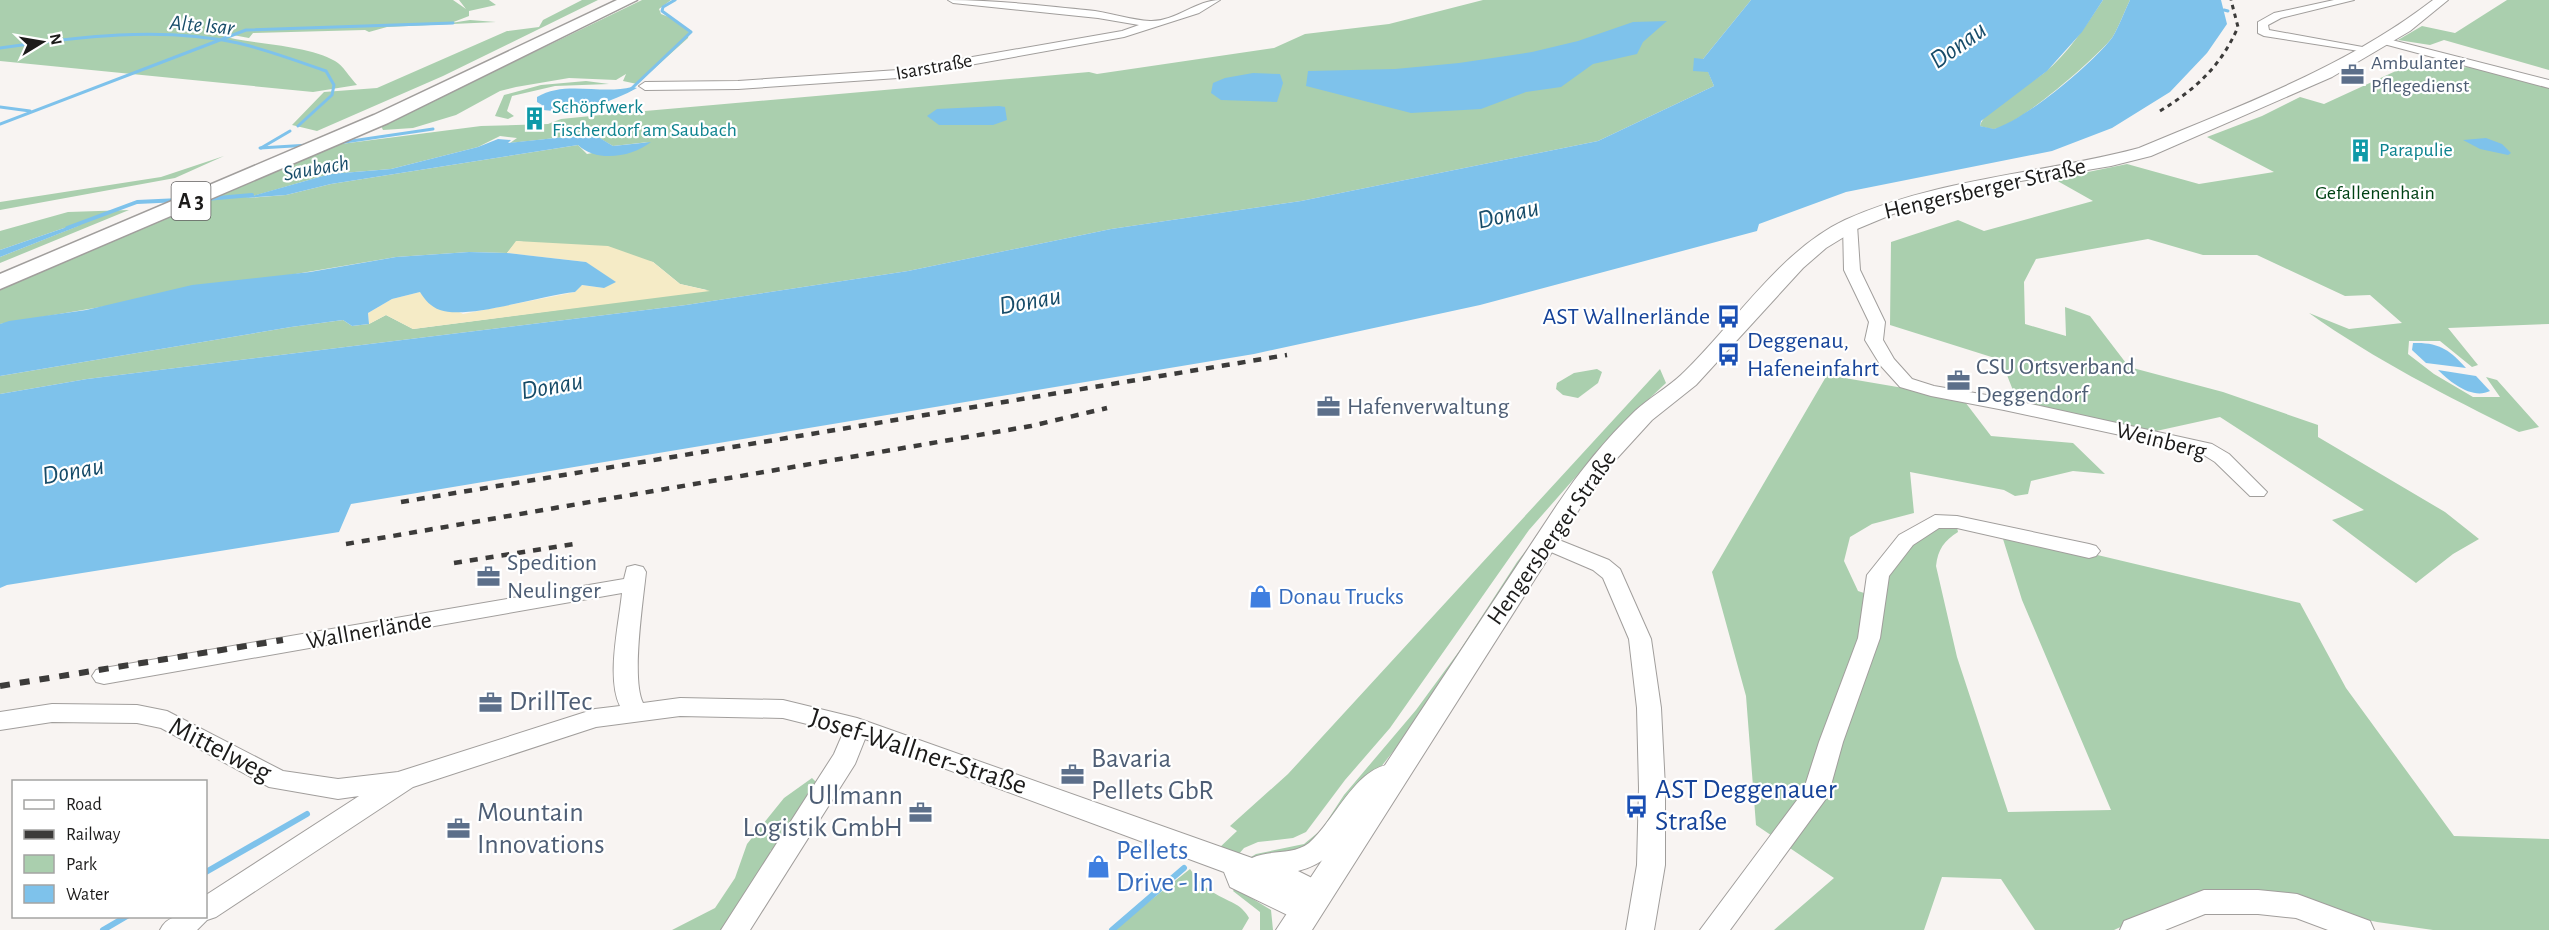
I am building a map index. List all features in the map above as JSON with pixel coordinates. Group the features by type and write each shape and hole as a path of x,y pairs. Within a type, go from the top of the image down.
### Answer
{"highway":[{"name":"A 3","path":"0,271 373,117 613,0"},
{"name":"A 3","path":"0,282 373,117 629,0"}],"main road":[{"name":"Hengersberger Straße","path":"1304,911 1544,540 1601,463 1644,415 1688,380 1796,264 1819,244 1850,225 1887,210 1996,181 2111,161 2145,152 2317,79 2368,51 2441,0"}],"street":[{"path":"953,0 1098,15 1155,25"},
{"name":"Isarstraße","path":"645,86 738,85 898,75 1074,45 1155,25 1195,11 1215,0"},
{"path":"2294,0 2319,3 2345,1"},
{"path":"2319,3 2278,15 2262,24 2264,33 2368,51"},
{"path":"2384,40 2549,84"},
{"name":"Weinberg","path":"1850,225 1852,270 1877,322 1874,340 1887,363 1906,383 1930,391 2004,404 2205,448 2222,458 2257,492"},
{"path":"1714,930 1815,796 1830,742 1869,638 1878,575 1906,540 1935,521 1957,522 2089,551"},
{"path":"1544,540 1601,565 1612,574 1640,639 1649,708 1652,788 1646,928"},
{"name":"Wallnerlände","path":"104,676 635,577 626,694 636,714"},
{"name":"Josef-Wallner-Straße","path":"207,908 404,780 595,718 680,707 783,709 857,727 1235,865 1240,879 1304,911"},
{"name":"Mittelweg","path":"0,721 52,712 138,714 167,720 278,780 338,789 360,788 404,780"},
{"path":"735,930 846,758 857,727"},
{"name":"Hengersberger Straße","path":"1235,865 1284,866 1314,856 1372,784 1395,773"},
{"path":"2134,930 2204,902 2297,906 2360,930"},
{"path":"174,930 192,918"}],"green space":[{"path":"0,0 453,0 466,9 459,0 489,0 496,5 469,11 469,16 451,23 470,20 496,22 387,27 369,32 365,30 253,33 249,38 222,33 219,35 323,55 338,63 357,85 313,92 0,61"},
{"path":"582,0 598,0 443,76 317,131 292,125 324,92 377,88 507,31 539,27 543,20"},
{"path":"642,0 671,0 659,9 661,14 674,19 689,32 688,38 637,84 623,81 626,74 616,80 569,78 500,91 456,115 413,128 383,130 381,126"},
{"path":"1483,0 1751,0 1703,59 1714,86 1598,141 1301,201 1111,229 908,271 686,305 87,379 0,394 0,376 291,327 343,320 352,326 369,324 386,315 413,329 707,290 680,284 653,262 517,241 507,253 469,252 396,257 0,324 0,289 333,145 481,126 548,124 561,119 611,114 1089,72 1097,74 1274,48 1305,34 1389,24","holes":["592,134 613,146 649,142 587,154 578,145 331,184 286,195 246,198 330,174 391,169 478,147 500,136 517,138 510,143"]},
{"path":"2103,0 2130,0 2115,34 2104,47 2056,90 2020,117 2005,126 1994,129 1980,126 1983,119 1998,105 2044,73 2061,57"},
{"path":"2507,0 2549,0 2549,70 2444,40 2430,45 2398,40 2422,26 2455,33"},
{"name":"Gefallenenhain","path":"2422,59 2460,68 2474,66 2549,86 2549,324 2448,328 2478,365 2472,367 2440,341 2409,341 2408,354 2434,374 2473,397 2500,397 2486,377 2497,380 2539,427 2519,432 2385,362 2309,313 2349,329 2402,323 2370,295 2345,296 2257,255 2203,255 2148,239 2036,259 2024,282 2025,324 2066,336 2065,307 2090,316 2129,367 2223,392 2318,425 2318,437 2445,512 2479,539 2453,554 2416,583 2332,520 2364,510 2220,417 2138,435 2020,408 2001,360 1890,325 1891,242 1958,220 1984,231 2093,201 2054,179 2127,164 2199,184 2274,172 2207,137 2262,116 2300,97 2324,104"},
{"path":"586,81 609,84 555,86 512,96 507,111 514,116 508,119 495,116 504,95 541,85"},
{"path":"224,156 175,178 0,210 0,202 161,177"},
{"path":"129,210 0,263 0,257 78,226 64,228 0,250 0,231 68,212"},
{"path":"1597,369 1602,372 1598,383 1578,398 1563,395 1556,389 1557,383 1574,373"},
{"path":"1660,369 1666,383 1623,423 1529,530 1390,728 1345,780 1306,832 1293,838 1258,842 1244,848 1238,855 1218,849 1237,831 1230,826 1288,774"},
{"path":"1827,375 1962,398 1991,436 2073,443 2105,474 2073,471 2031,481 2028,494 2015,496 2004,490 1910,472 1914,513 1872,524 1850,537 1844,561 1858,591 1876,597 1880,576 1936,521 1956,523 1958,532 1942,546 1936,566 1957,657 2008,812 2111,810 2022,600 2003,539 2089,553 2300,603 2346,688 2454,836 2549,839 2549,930 2433,930 2377,922 2260,897 2138,919 2114,930 2035,930 2001,879 1942,877 1924,930 1774,930 1834,878 1756,825 1746,696 1712,572"},
{"path":"1547,524 1410,730 1321,843 1261,860 1251,857 1304,844 1321,830 1344,795 1416,710 1460,650 1517,562"},
{"path":"812,778 820,786 785,842 770,851 771,861 767,868 753,880 744,930 672,930 715,908 735,878 747,844 784,798"},
{"path":"1190,869 1207,888 1246,913 1249,918 1242,930 1113,930"},
{"path":"1235,888 1271,910 1273,930 1260,930 1260,912 1233,891"}],"sand":[{"path":"516,241 608,246 653,262 680,284 710,291 413,329 386,315 369,324 368,313 392,299 420,292 463,314 575,292 581,285 604,288 586,262 507,253"}],"water":[{"name":"Donau","path":"1751,0 2103,0 2082,32 2047,71 1981,121 1980,126 1994,129 2040,103 2089,62 2112,38 2130,0 2221,0 2227,24 2207,53 2170,92 2112,128 2052,151 1846,192 1759,224 1757,231 1480,305 1254,354 351,504 339,532 7,585 0,588 0,394 87,379 686,305 908,271 1111,229 1301,201 1598,141 1714,86 1708,72 1693,71 1694,58 1703,59"},
{"path":"1667,21 1643,42 1637,54 1593,64 1561,87 1526,92 1481,109 1411,113 1306,86 1308,71 1395,69 1459,63 1532,52 1578,41 1633,22"},
{"path":"1253,73 1280,74 1283,83 1277,102 1221,100 1211,93 1213,83 1225,78"},
{"path":"637,88 601,104 588,107 562,111 535,109 542,105 537,102 537,97 559,89 608,90"},
{"path":"1005,107 1007,120 993,125 939,125 927,116 937,109"},
{"path":"593,134 613,146 651,142 634,151 614,156 595,154 578,145 331,184 286,195 245,198 330,174 391,169 478,147 498,139 511,140 508,143"},
{"path":"2486,138 2502,144 2511,153 2508,155 2480,149 2463,140"},
{"path":"81,225 0,257 0,250 64,228"},
{"path":"469,252 507,253 586,262 616,282 604,288 582,285 575,292 468,312 437,309 428,303 420,292 392,299 368,313 369,324 352,326 343,320 291,327 0,376 0,324 9,321 86,310 192,285 310,272 396,257"},
{"path":"2413,343 2430,344 2443,348 2455,356 2466,368 2426,363 2412,350"},
{"path":"2438,370 2476,376 2490,391 2476,393 2469,391 2449,380"}],"waterway":[{"name":"Saubach","path":"631,89 691,32 662,11 663,7 675,0"},
{"path":"2224,10 2228,11"},
{"path":"220,40 246,30 453,23"},
{"name":"Alte Isar","path":"0,48 119,35 179,35 220,40"},
{"path":"0,124 220,40"},
{"name":"Alte Isar","path":"220,40 249,46 326,71 334,85 332,95 298,126"},
{"path":"0,107 30,111"},
{"path":"338,143 433,129"},
{"name":"Alte Isar","path":"261,148 290,131"},
{"path":"261,148 309,145"},
{"name":"Saubach","path":"206,199 252,195"},
{"name":"Alte Isar","path":"67,228 137,202 180,200"},
{"path":"207,871 307,814"},
{"path":"1112,930 1184,868"},
{"path":"103,930 124,918"}],"railway":[{"path":"2160,111 2196,85 2224,53 2238,27 2231,0"},
{"path":"401,502 1287,355"},
{"path":"346,544 1031,426 1107,408"},
{"path":"454,563 580,543"},
{"path":"0,686 283,640"}],"place":[{"name":"Ambulanter Pflegedienst","path":"2353,74"},
{"name":"Schöpfwerk Fischerdorf am Saubach","path":"534,119"},
{"name":"Parapulie","path":"2361,150"},
{"name":"AST Wallnerlände","path":"1728,317"},
{"name":"Deggenau, Hafeneinfahrt","path":"1729,355"},
{"name":"CSU Ortsverband Deggendorf","path":"1958,381"},
{"name":"Hafenverwaltung","path":"1329,407"},
{"name":"Spedition Neulinger","path":"489,577"},
{"name":"Donau Trucks","path":"1260,597"},
{"name":"DrillTec","path":"491,702"},
{"name":"Bavaria Pellets GbR","path":"1073,775"},
{"name":"AST Deggenauer Straße","path":"1637,806"},
{"name":"Ullmann Logistik GmbH","path":"921,812"},
{"name":"Mountain Innovations","path":"459,829"},
{"name":"Pellets Drive - In","path":"1098,867"}]}
